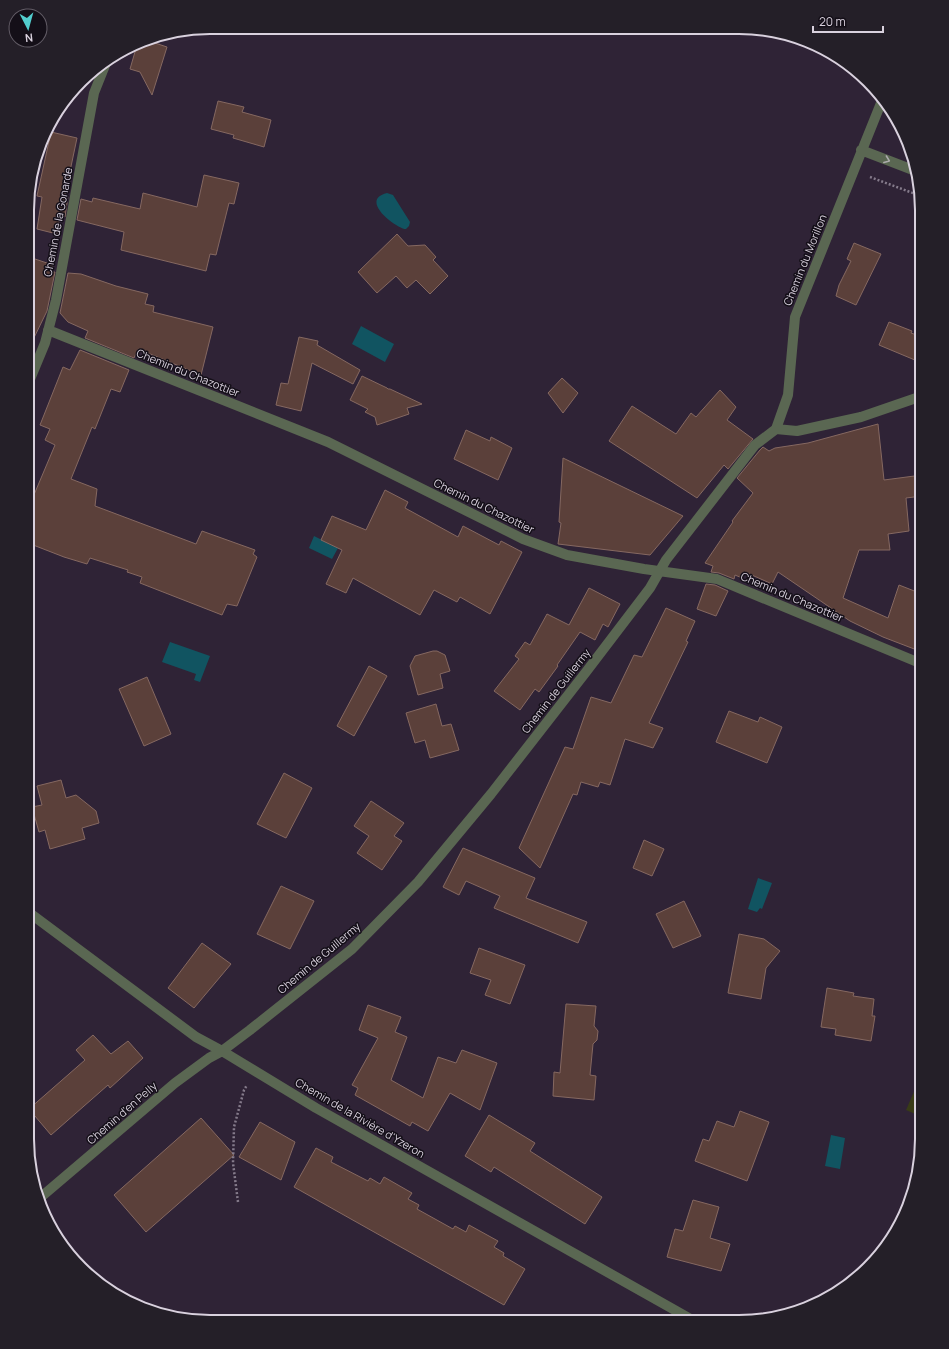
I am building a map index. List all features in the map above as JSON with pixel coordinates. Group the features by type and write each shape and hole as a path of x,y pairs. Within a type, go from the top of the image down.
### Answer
{"street":[{"name":"Chemin de la Gonarde","path":"34,370 45,343 57,292 94,93 103,70"},
{"name":"Chemin du Morillon","path":"776,429 788,395 795,317 880,105"},
{"path":"862,150 910,169"},
{"name":"Chemin du Chazottier","path":"48,330 328,442 523,539 567,555 644,569 717,579 915,661"},
{"path":"776,429 797,431 860,416 915,398"},
{"name":"Chemin de Guillermy","path":"222,1051 352,949 418,882 491,794 586,672 650,588 666,560 755,444 776,429"},
{"name":"Chemin de la Rivière d'Yzeron","path":"34,916 196,1037 316,1108 684,1315"},
{"name":"Chemin d'en Pelly","path":"43,1195 175,1083 209,1058 222,1051"}],"path":[{"path":"853,170 914,193"},
{"path":"238,1202 233,1163 234,1127 244,1090 256,1072"}],"green space":[{"path":"915,1089 915,1114 906,1110"}],"water":[{"path":"387,193 393,195 410,222 406,229 401,228 388,219 382,214 378,207 376,202 379,197"},
{"path":"361,326 394,344 385,362 352,344"},
{"path":"314,536 338,548 332,559 309,548"},
{"path":"170,642 210,656 200,682 194,680 196,674 162,662"},
{"path":"758,878 772,883 762,909 760,908 757,912 748,909"},
{"path":"831,1135 845,1138 840,1169 825,1166"}],"building":[{"path":"155,43 167,47 152,95 140,72 130,69 135,50"},
{"path":"218,101 244,107 242,112 271,120 264,147 233,138 234,135 211,129"},
{"path":"52,132 77,138 65,195 68,196 65,217 60,215 57,234 37,229 42,197 37,196"},
{"path":"204,175 239,183 234,204 229,203 216,255 210,254 206,271 121,250 124,232 77,220 81,199 92,202 93,198 140,209 143,193 197,207"},
{"path":"397,234 408,246 425,245 436,257 433,260 448,276 430,294 416,280 407,288 396,276 377,293 358,272"},
{"path":"854,243 881,254 856,305 836,296 839,285 851,261 847,259"},
{"path":"34,259 53,265 52,272 55,272 47,311 34,338"},
{"path":"68,273 81,274 116,286 148,294 145,304 154,306 153,312 213,327 201,375 138,349 134,358 85,338 88,331 68,322 60,313"},
{"path":"889,322 912,331 911,333 915,334 915,360 879,345"},
{"path":"299,337 318,341 317,345 360,370 353,384 312,363 301,411 276,405 281,383 288,384"},
{"path":"80,350 129,370 120,392 111,389 95,429 92,427 71,479 97,489 95,506 196,544 202,531 255,550 253,554 257,557 237,606 227,604 222,615 140,583 142,577 127,572 128,570 90,558 87,564 34,545 34,495 55,445 45,440 50,429 40,425 63,367 70,370"},
{"path":"362,376 422,404 407,408 409,414 377,425 375,417 365,412 368,409 350,400"},
{"path":"562,378 578,393 563,413 548,393"},
{"path":"720,390 736,407 727,420 753,439 728,469 724,465 697,498 609,441 632,406 676,434 691,413 696,417"},
{"path":"878,424 884,480 915,476 915,497 906,498 909,531 888,534 890,550 859,550 843,598 888,618 899,585 915,591 915,649 883,637 850,621 778,572 772,584 745,572 742,578 735,575 734,579 719,573 711,572 713,566 705,563 733,522 732,521 753,493 737,478 760,450 763,447 769,451 775,448 808,443"},
{"path":"466,430 490,441 491,437 512,448 498,480 454,459"},
{"path":"563,458 683,516 650,555 558,544 561,523 559,522"},
{"path":"385,490 408,502 405,508 458,537 463,526 499,545 501,541 522,552 490,614 460,597 457,602 434,590 420,615 353,578 346,593 326,584 342,550 321,540 332,516 366,530"},
{"path":"706,584 715,585 728,591 716,616 697,609"},
{"path":"589,588 620,604 608,627 603,624 595,640 580,632 539,692 535,689 520,710 494,691 519,659 515,656 525,642 530,645 547,614 569,625"},
{"path":"666,608 695,621 686,641 688,642 649,723 663,728 653,748 625,739 610,785 600,782 598,787 581,782 577,795 573,794 540,868 519,848 565,747 573,749 591,697 611,703 634,655 642,657"},
{"path":"437,651 445,655 450,671 440,674 443,688 418,695 410,666 415,656"},
{"path":"369,666 387,676 354,736 337,726"},
{"path":"147,677 171,734 144,746 119,689"},
{"path":"436,704 442,726 451,724 459,750 430,758 425,740 415,743 406,713"},
{"path":"729,711 758,722 760,717 782,727 767,763 716,742"},
{"path":"284,773 312,788 286,838 257,824"},
{"path":"61,780 66,798 76,795 96,811 99,823 82,828 85,839 50,849 45,830 39,832 34,814 34,807 42,805 37,786"},
{"path":"371,801 404,823 394,836 402,841 382,870 357,853 369,836 354,826"},
{"path":"644,840 664,849 652,876 633,868"},
{"path":"463,848 535,878 526,898 587,922 578,943 494,908 500,896 466,881 459,895 443,887"},
{"path":"281,886 314,901 290,949 257,934"},
{"path":"684,901 701,936 673,948 656,914"},
{"path":"739,934 764,939 780,951 766,968 761,999 728,993"},
{"path":"202,943 231,964 194,1008 168,988"},
{"path":"479,948 525,965 510,1004 485,995 491,980 470,973"},
{"path":"827,988 854,993 853,996 874,999 872,1016 875,1016 871,1041 835,1035 836,1029 821,1027"},
{"path":"566,1004 596,1006 594,1026 598,1031 597,1040 593,1044 590,1075 596,1076 594,1100 553,1096 554,1072 560,1073"},
{"path":"368,1005 401,1017 395,1032 407,1037 391,1080 423,1098 438,1057 456,1063 462,1050 497,1063 480,1110 450,1093 428,1131 412,1122 410,1126 355,1095 358,1088 352,1085 378,1038 359,1030"},
{"path":"93,1035 111,1054 128,1041 143,1058 110,1088 108,1085 51,1135 34,1115 34,1105 85,1060 76,1050"},
{"path":"740,1111 769,1122 747,1181 695,1161 703,1139 709,1141 717,1121 734,1127"},
{"path":"489,1115 535,1143 530,1151 602,1197 585,1224 494,1167 491,1172 465,1156"},
{"path":"201,1118 234,1155 146,1232 114,1195"},
{"path":"260,1122 295,1142 281,1180 239,1157"},
{"path":"316,1148 333,1157 331,1162 368,1181 370,1178 380,1184 384,1177 412,1193 408,1199 419,1205 417,1209 453,1229 455,1226 466,1232 469,1225 498,1241 494,1247 504,1253 503,1256 525,1269 504,1305 294,1187"},
{"path":"693,1200 719,1207 710,1238 730,1244 721,1271 667,1257 675,1229 683,1231"}]}
